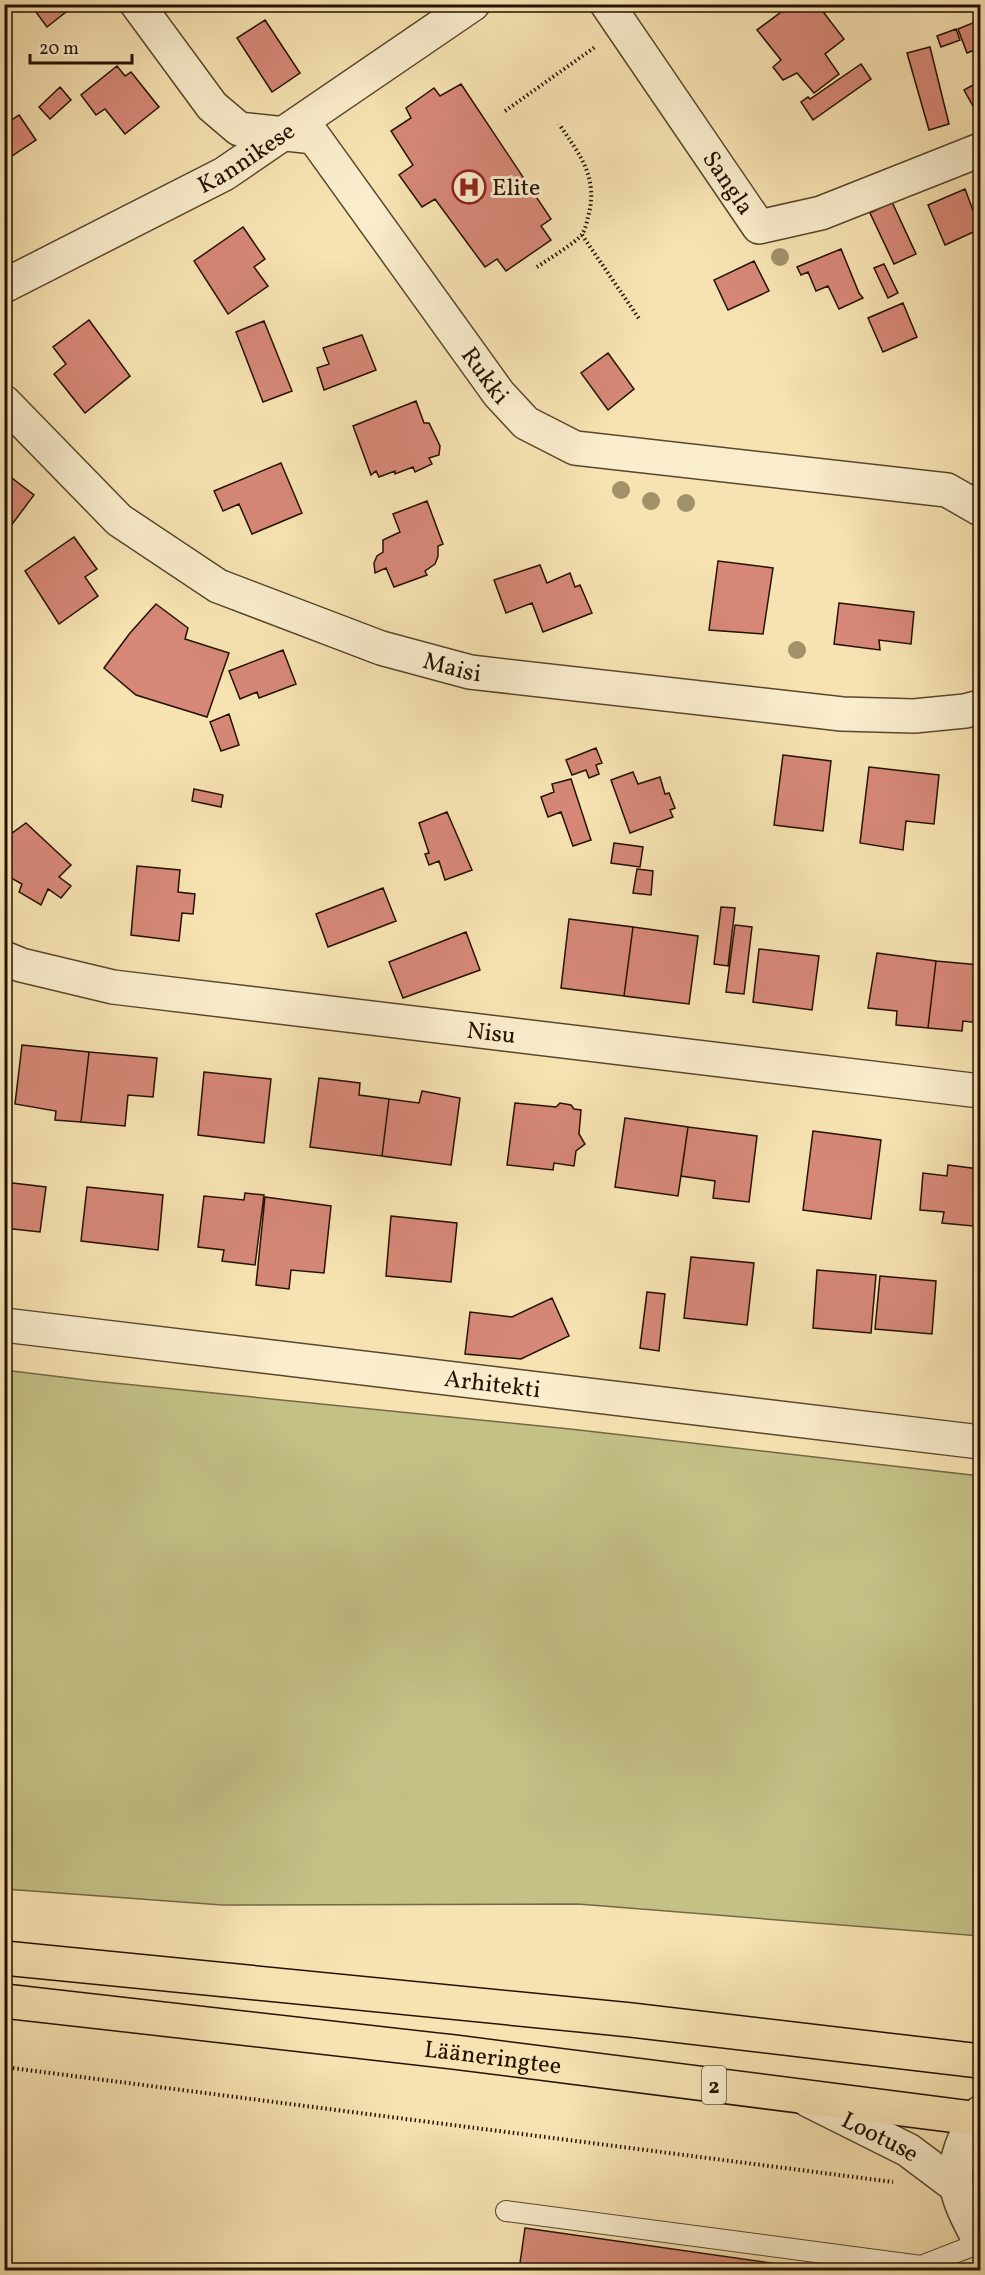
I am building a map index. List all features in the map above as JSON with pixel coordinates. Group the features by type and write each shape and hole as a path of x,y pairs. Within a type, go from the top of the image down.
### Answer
{"highway":[{"name":"Lääneringtee","path":"4,1958 631,2020 981,2061"},
{"name":"Lääneringtee","path":"4,2001 454,2052 978,2117"}],"street":[{"name":"Rukki","path":"137,4 212,106 239,129 314,137 499,394 526,423 575,448 947,490 981,509"},
{"name":"Kannikese","path":"4,286 224,174 473,4"},
{"name":"Sangla","path":"615,16 759,227 821,213 981,150"},
{"name":"Maisi","path":"4,402 119,520 218,586 381,648 470,672 842,714 914,716 965,711 981,707"},
{"name":"Nisu","path":"4,958 21,965 113,987 981,1090"},
{"name":"Arhitekti","path":"4,1325 981,1442"},
{"name":"Lootuse","path":"800,2096 908,2150 956,2186"},
{"name":"Lootuse","path":"978,2117 958,2153 954,2171 963,2207 981,2243"}],"lane":[{"path":"506,2211 921,2268 981,2243"}],"path":[{"path":"505,111 615,16"},
{"path":"537,267 582,235 590,210 592,188 585,164 559,123"},
{"path":"582,235 640,320"},
{"path":"4,2067 903,2183"}],"shaded area":[{"path":"4,1370 570,1429 980,1476 980,1936 578,1904 222,1905 5,1889"}],"building":[{"path":"30,4 76,4 47,27"},
{"path":"792,4 823,4 827,9 824,13 844,39 825,54 839,74 814,93 797,73 783,80 773,67 781,60 757,30"},
{"path":"265,20 300,73 272,92 237,38"},
{"path":"980,20 980,48 967,53 958,29"},
{"path":"956,29 960,40 941,47 937,36"},
{"path":"930,47 949,124 929,130 907,53"},
{"path":"861,64 871,79 813,120 801,102 808,97 810,99"},
{"path":"117,66 125,76 131,72 159,107 125,134 105,109 96,115 81,95"},
{"path":"980,81 980,113 978,115 964,90"},
{"name":"Elite","path":"461,84 551,219 541,226 551,240 506,271 497,259 485,267 435,199 422,207 399,175 413,165 391,131 411,118 406,108 434,88 440,96"},
{"path":"60,87 71,100 50,119 39,107"},
{"path":"19,115 36,140 6,160 4,125"},
{"path":"965,189 980,229 945,245 928,205"},
{"path":"892,202 916,254 894,264 870,213"},
{"path":"4,221 11,231 4,235"},
{"path":"243,227 265,259 254,267 268,286 228,314 194,261"},
{"path":"841,249 863,298 839,309 828,286 816,291 808,272 801,275 797,267"},
{"path":"754,261 769,291 728,310 714,280"},
{"path":"884,264 898,293 888,298 874,268"},
{"path":"903,303 917,337 883,352 868,318"},
{"path":"89,320 130,376 85,413 54,374 66,364 53,347"},
{"path":"264,321 292,391 263,402 236,332"},
{"path":"362,335 376,370 324,390 317,368 329,364 323,348"},
{"path":"608,353 634,389 608,410 581,373"},
{"path":"416,401 424,423 429,423 440,446 439,455 429,458 432,464 415,472 413,467 395,474 395,471 379,477 376,471 371,475 353,426"},
{"path":"281,463 302,513 252,534 239,504 223,511 214,491"},
{"path":"4,472 34,495 7,531 4,529"},
{"path":"427,501 443,544 438,546 435,564 425,571 427,575 394,587 386,568 375,573 374,563 377,556 383,552 383,540 400,532 393,514"},
{"path":"74,537 97,569 85,577 98,596 59,624 25,571"},
{"path":"718,561 773,568 763,634 709,630"},
{"path":"540,565 547,583 570,573 575,587 580,585 592,613 543,632 532,603 506,613 494,580"},
{"path":"839,603 914,612 911,644 879,640 880,650 834,644"},
{"path":"156,604 188,628 185,639 229,653 207,717 136,695 104,668 130,633"},
{"path":"283,650 296,684 259,698 257,692 240,699 229,671"},
{"path":"229,714 239,745 221,751 210,722"},
{"path":"596,748 602,763 596,765 599,774 589,778 586,770 572,775 566,760"},
{"path":"783,755 831,761 823,831 774,825"},
{"path":"869,767 939,775 934,824 906,821 903,850 860,843"},
{"path":"633,772 638,784 660,777 665,794 669,793 675,808 670,810 673,817 630,833 611,780"},
{"path":"571,779 591,840 573,846 561,812 548,817 541,797 554,792 552,784"},
{"path":"194,789 223,795 221,807 192,801"},
{"path":"447,812 472,870 445,880 439,861 429,865 425,854 429,853 419,823"},
{"path":"26,823 71,865 59,877 71,886 61,898 48,889 41,905 19,892 22,884 4,874 4,839"},
{"path":"614,843 643,847 640,867 611,863"},
{"path":"137,866 180,870 178,892 195,894 193,914 182,913 179,941 131,935"},
{"path":"637,869 653,871 651,895 633,893"},
{"path":"383,888 396,921 328,947 316,914"},
{"path":"721,907 735,908 728,966 714,964"},
{"path":"569,919 633,927 624,996 561,988"},
{"path":"735,925 752,927 744,994 726,992"},
{"path":"633,927 698,936 689,1004 624,996"},
{"path":"466,932 480,970 403,998 389,962"},
{"path":"759,949 819,956 812,1010 753,1002"},
{"path":"877,953 936,961 928,1028 896,1025 897,1011 868,1008"},
{"path":"936,961 980,965 980,1023 963,1021 962,1031 928,1028"},
{"path":"22,1045 89,1052 81,1122 55,1120 56,1111 15,1104"},
{"path":"89,1052 157,1058 153,1097 128,1095 125,1126 81,1122"},
{"path":"204,1072 271,1079 264,1143 198,1135"},
{"path":"319,1078 360,1083 359,1095 389,1099 382,1156 310,1147"},
{"path":"422,1091 460,1098 451,1165 382,1156 389,1099 419,1103"},
{"path":"515,1103 556,1107 560,1103 581,1110 579,1134 585,1144 576,1151 574,1166 554,1163 553,1170 507,1165"},
{"path":"625,1118 688,1127 678,1196 615,1187"},
{"path":"688,1127 757,1136 749,1202 713,1198 715,1181 681,1176"},
{"path":"813,1131 881,1140 871,1219 803,1210"},
{"path":"948,1165 979,1169 980,1222 974,1220 973,1226 942,1223 944,1212 920,1210 923,1173 947,1176"},
{"path":"4,1182 46,1187 40,1232 4,1228"},
{"path":"87,1187 163,1195 158,1250 81,1241"},
{"path":"245,1193 264,1195 255,1265 222,1261 224,1250 198,1247 204,1196 244,1200"},
{"path":"265,1197 331,1206 324,1273 291,1270 289,1289 256,1285"},
{"path":"391,1216 457,1223 451,1282 386,1276"},
{"path":"691,1257 754,1263 747,1325 684,1318"},
{"path":"817,1270 876,1275 871,1333 813,1328"},
{"path":"880,1276 936,1281 932,1334 875,1329"},
{"path":"647,1292 665,1294 659,1351 640,1348"},
{"path":"552,1298 569,1336 521,1359 465,1354 470,1312 512,1317"},
{"path":"525,2228 806,2268 806,2270 519,2270"}],"place":[{"name":"Elite","path":"469,187"}]}
